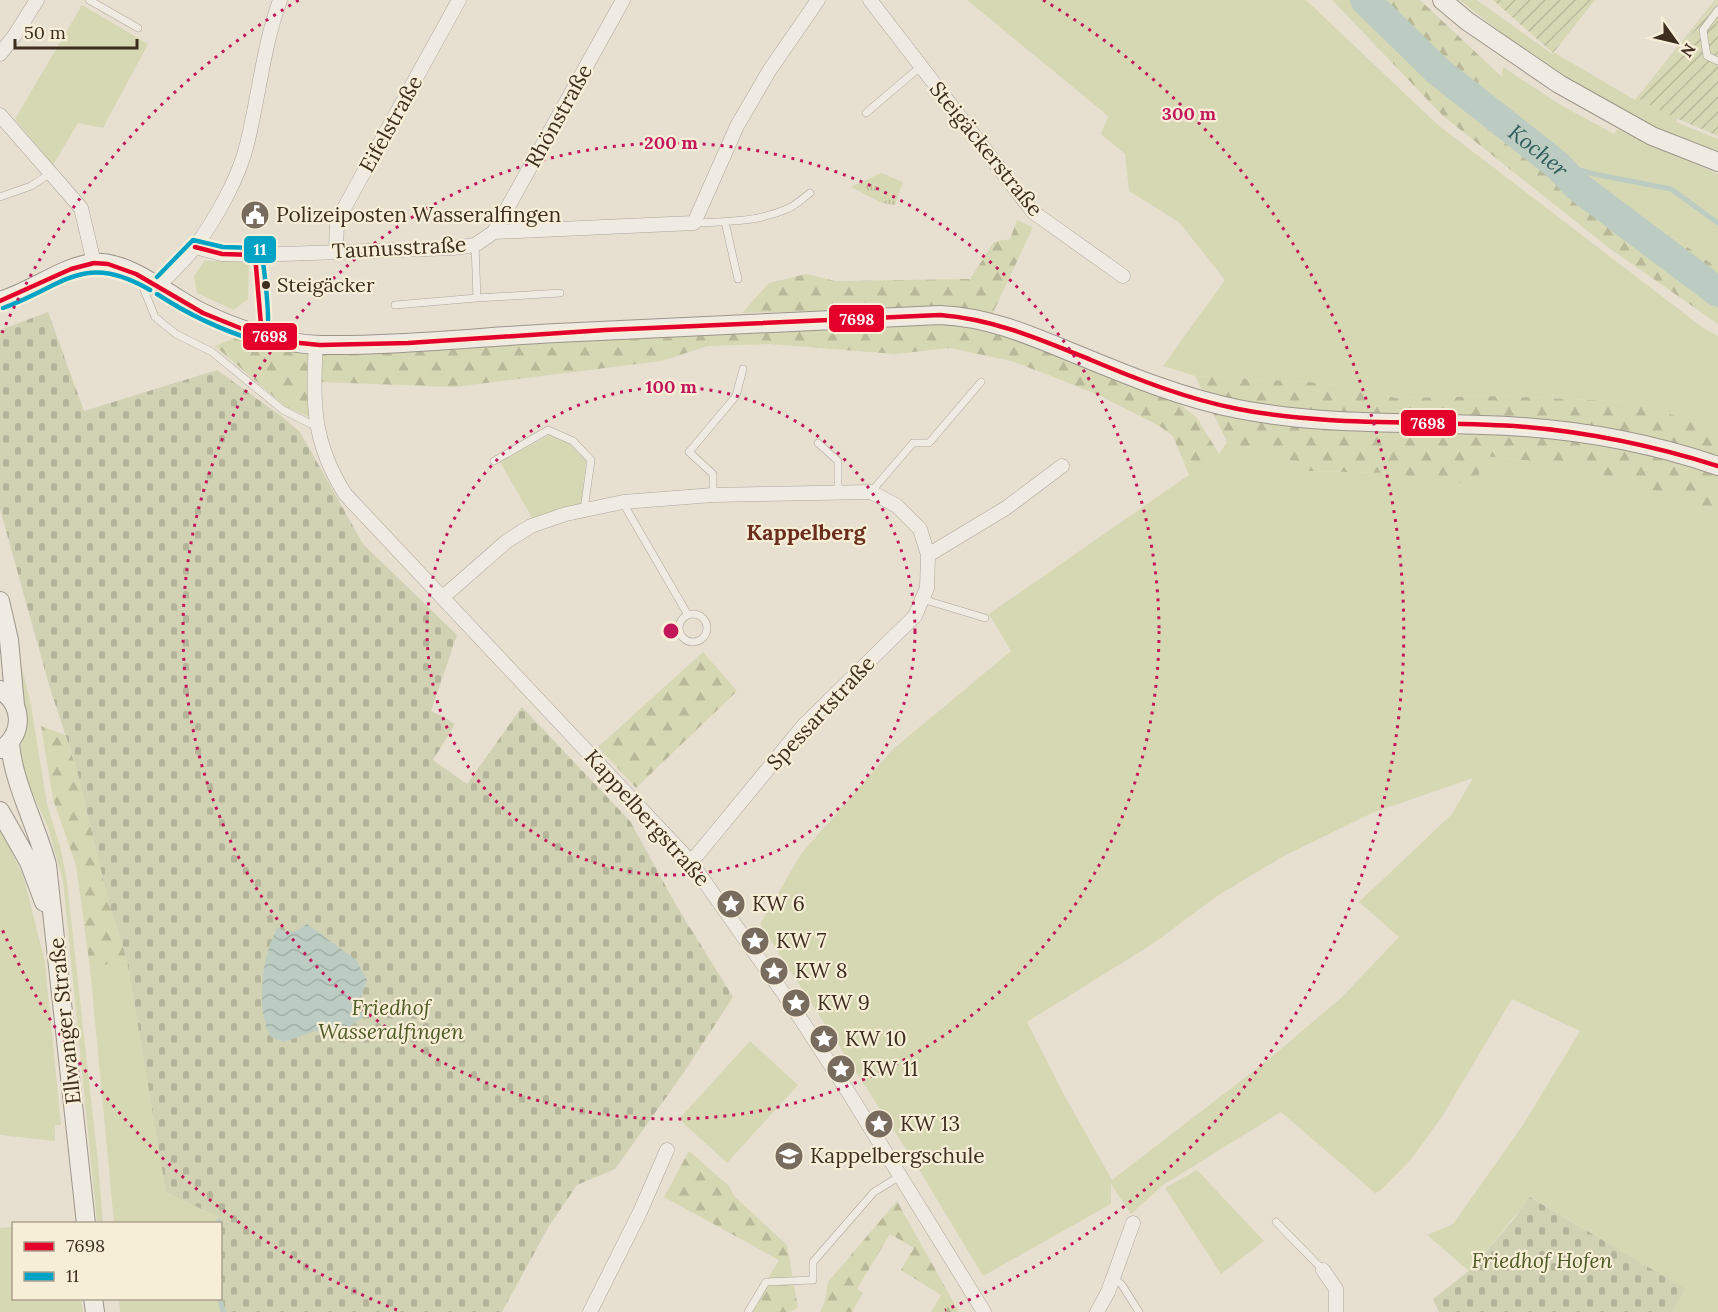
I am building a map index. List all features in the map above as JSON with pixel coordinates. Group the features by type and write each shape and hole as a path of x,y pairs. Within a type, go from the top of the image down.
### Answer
{"main road":[{"path":"1442,0 1467,21 1559,84 1652,136 1718,162"},
{"path":"1,299 72,269 94,263 114,265 203,313 259,334 316,345 707,324 961,316 998,324 1161,387 1234,408 1337,422 1483,425 1557,430 1637,444 1718,466"},
{"path":"0,601 9,640 15,705 19,720 15,735 5,746"},
{"path":"0,617 0,652"},
{"path":"0,690 15,705"},
{"name":"Ellwanger Straße","path":"5,746 14,765 47,865 86,1222"},
{"name":"Ellwanger Straße","path":"0,771 33,820"},
{"path":"0,811 17,838 36,878 59,959"}],"street":[{"path":"0,54 15,35 36,0"},
{"path":"157,287 195,247 224,199 241,164 279,0"},
{"name":"Eifelstraße","path":"336,251 337,221 459,0"},
{"name":"Rhönstraße","path":"494,232 623,0"},
{"path":"694,223 737,126 769,71 818,0"},
{"name":"Steigäckerstraße","path":"870,0 920,68 1033,212 1123,276"},
{"path":"0,115 81,208 94,263"},
{"name":"Taunusstraße","path":"195,247 222,254 255,255 453,248 475,244 494,232 694,223"},
{"name":"Kappelbergstraße","path":"316,345 313,386 317,427 322,452 345,494 690,861 791,1004 852,1098 982,1311"},
{"path":"928,555 1006,508 1062,466"},
{"name":"Spessartstraße","path":"443,597 507,541 531,526 584,510 623,502 713,495 872,492 897,506 920,529 928,555 927,588 915,616 804,725 690,861"},
{"path":"590,1312 640,1212 667,1150"},
{"path":"1097,1312 1108,1292 1132,1223"},
{"path":"1323,1270 1336,1289 1336,1312"}],"lane":[{"path":"89,0 138,28"},
{"path":"1718,10 1702,30 1707,56 1718,61"},
{"path":"866,113 920,68"},
{"path":"0,197 31,186 51,173"},
{"name":"Taunusstraße","path":"694,223 756,219 789,209 810,193"},
{"path":"725,222 738,279"},
{"path":"475,244 477,298"},
{"path":"255,255 261,325 259,334"},
{"path":"138,276 155,317 176,334 212,352 283,410 317,427"},
{"path":"395,305 560,293"},
{"path":"713,495 713,474 689,452 736,396 743,369"},
{"path":"872,492 913,442 929,443 981,382"},
{"path":"494,461 548,430 573,441 591,460 584,510"},
{"path":"818,443 838,461 838,492"},
{"path":"623,502 688,615"},
{"path":"922,599 985,618"},
{"path":"688,615 699,615 707,624 706,635 697,642 687,641 680,634 682,618 688,615"},
{"path":"748,1312 766,1282 813,1280 813,1262 874,1192 900,1176"},
{"path":"1276,1221 1323,1270"},
{"path":"1113,1277 1122,1285 1139,1312"}],"green space":[{"path":"967,0 1306,0 1438,125 1702,327 1718,336 1718,430 1634,402 1501,396 1395,398 1364,388 1308,382 1195,376 1163,366 1225,280 1179,222 1129,191 1125,154 1101,134 1108,116"},
{"path":"1332,0 1420,0 1486,62 1477,86 1611,195 1718,268 1718,324 1609,248 1443,116"},
{"path":"1460,0 1477,0 1552,54 1555,53 1635,100 1715,0 1718,0 1639,99 1677,117 1676,122 1718,139 1718,153 1650,124 1583,87 1519,45"},
{"path":"1493,0 1595,0 1553,53"},
{"path":"1718,1 1718,136 1639,99"},
{"path":"82,5 148,44 103,128 78,123 53,165 15,119"},
{"path":"1486,62 1502,77 1503,67 1559,104 1614,134 1617,129 1718,174 1718,268 1611,195 1476,86"},
{"path":"881,173 903,182 895,205 882,203 851,187"},
{"path":"1017,220 1033,227 992,315 952,307 742,313 769,283 806,274 835,281 970,279 994,242 1010,239"},
{"path":"204,261 249,261 248,299 234,310 197,293 194,276"},
{"name":"Friedhof Wasseralfingen","path":"48,312 84,411 217,370 300,432 363,544 457,635 431,711 455,724 433,760 467,784 522,707 630,821 676,905 733,997 682,1075 615,1169 577,1185 549,1226 502,1312 225,1312 222,1300 222,1222 218,1222 218,1217 166,1192 127,960 109,903 77,770 49,685 0,509 0,330"},
{"path":"918,324 992,327 1169,395 1197,418 1219,454 1189,475 1173,436 1161,427 1101,396 1046,374 1011,361 950,348 895,354 769,344 708,346 661,361 454,387 320,382 321,349"},
{"path":"239,336 310,349 309,417 286,407 215,346"},
{"path":"1195,376 1308,382 1364,388 1395,398 1501,396 1634,402 1718,430 1718,512 1570,465 1483,456 1477,485 1387,473 1309,471 1297,462 1227,442"},
{"path":"549,435 570,444 586,460 581,506 534,521 500,462"},
{"path":"1227,442 1297,462 1310,471 1387,473 1477,484 1483,456 1570,465 1718,512 1718,1312 1672,1312 1684,1289 1531,1197 1469,1271 1427,1235 1453,1224 1523,1125 1580,1031 1512,999 1443,1115 1413,1157 1381,1190 1375,1193 1281,1112 1163,1185 1131,1214 1111,1184 1111,1204 983,1276 915,1163 760,924 801,854 892,750 1011,651 989,614 1219,454","holes":["1473,778 1452,814 1359,902 1399,937 1341,998 1269,1059 1112,1180 1063,1093 1027,1022 1154,943 1217,896 1282,857 1372,813"]},
{"path":"703,652 737,691 636,788 598,747"},
{"path":"18,654 30,700 47,804 61,850 67,882 103,1222 97,1222 63,881 48,827 22,766 21,746 25,723"},
{"path":"41,726 65,735 77,770 109,903 127,960 90,968 76,865 53,799"},
{"path":"0,829 23,875 45,962 61,1125 55,1125 55,1141 0,1135"},
{"path":"127,960 166,1191 218,1217 218,1222 114,1222 90,968"},
{"path":"750,1041 798,1085 727,1163 679,1119"},
{"path":"689,1151 729,1186 734,1196 787,1245 798,1308 789,1312 748,1312 779,1260 664,1197"},
{"path":"1197,1170 1264,1241 1221,1274 1165,1188"},
{"name":"Friedhof Hofen","path":"1530,1197 1685,1289 1672,1312 1439,1312 1433,1299 1469,1271"},
{"path":"897,1201 959,1312 931,1312 941,1295 901,1270 914,1248 890,1234 857,1289 863,1293 852,1312 820,1312 825,1301 828,1282"},
{"path":"12,1227 12,1300 81,1300 83,1312 0,1312 0,1228"},
{"path":"119,1300 222,1300 225,1312 120,1312"}],"water":[{"path":"307,924 356,960 367,980 360,1000 363,1017 348,1028 315,1031 284,1042 271,1037 266,1026 262,982 272,938 278,927 281,930 293,932"}],"waterway":[{"name":"Kocher","path":"1365,0 1439,72 1556,164 1577,186 1718,292"},
{"path":"1556,164 1671,189 1718,223"},
{"path":"220,1300 223,1312"}],"transit line":[{"name":"11","path":"157,277 193,240 223,247 259,248 262,254 267,297 268,331 266,337 262,341 257,341 231,332 181,309 157,294"},
{"name":"7698","path":"195,247 222,254 255,255"},
{"name":"7698","path":"255,255 261,325 259,334"},
{"name":"7698","path":"0,301 71,269 94,263 108,264 136,274 203,313 245,330 290,342 320,345 408,343 605,330 940,315 999,326 1163,388 1238,409 1272,415 1341,421 1479,424 1566,431 1617,440 1718,466"},
{"name":"11","path":"3,308 59,282 91,273 108,273 150,290"}],"place":[{"name":"Polizeiposten Wasseralfingen","path":"255,215"},
{"name":"Steigäcker","path":"266,285"},
{"name":"KW 6","path":"731,904"},
{"name":"KW 7","path":"755,941"},
{"name":"KW 8","path":"774,971"},
{"name":"KW 9","path":"796,1003"},
{"name":"KW 10","path":"824,1039"},
{"name":"KW 11","path":"841,1069"},
{"name":"KW 13","path":"879,1124"},
{"name":"Kappelbergschule","path":"789,1156"}],"district":[{"name":"Kappelberg","path":"806,532"}]}
